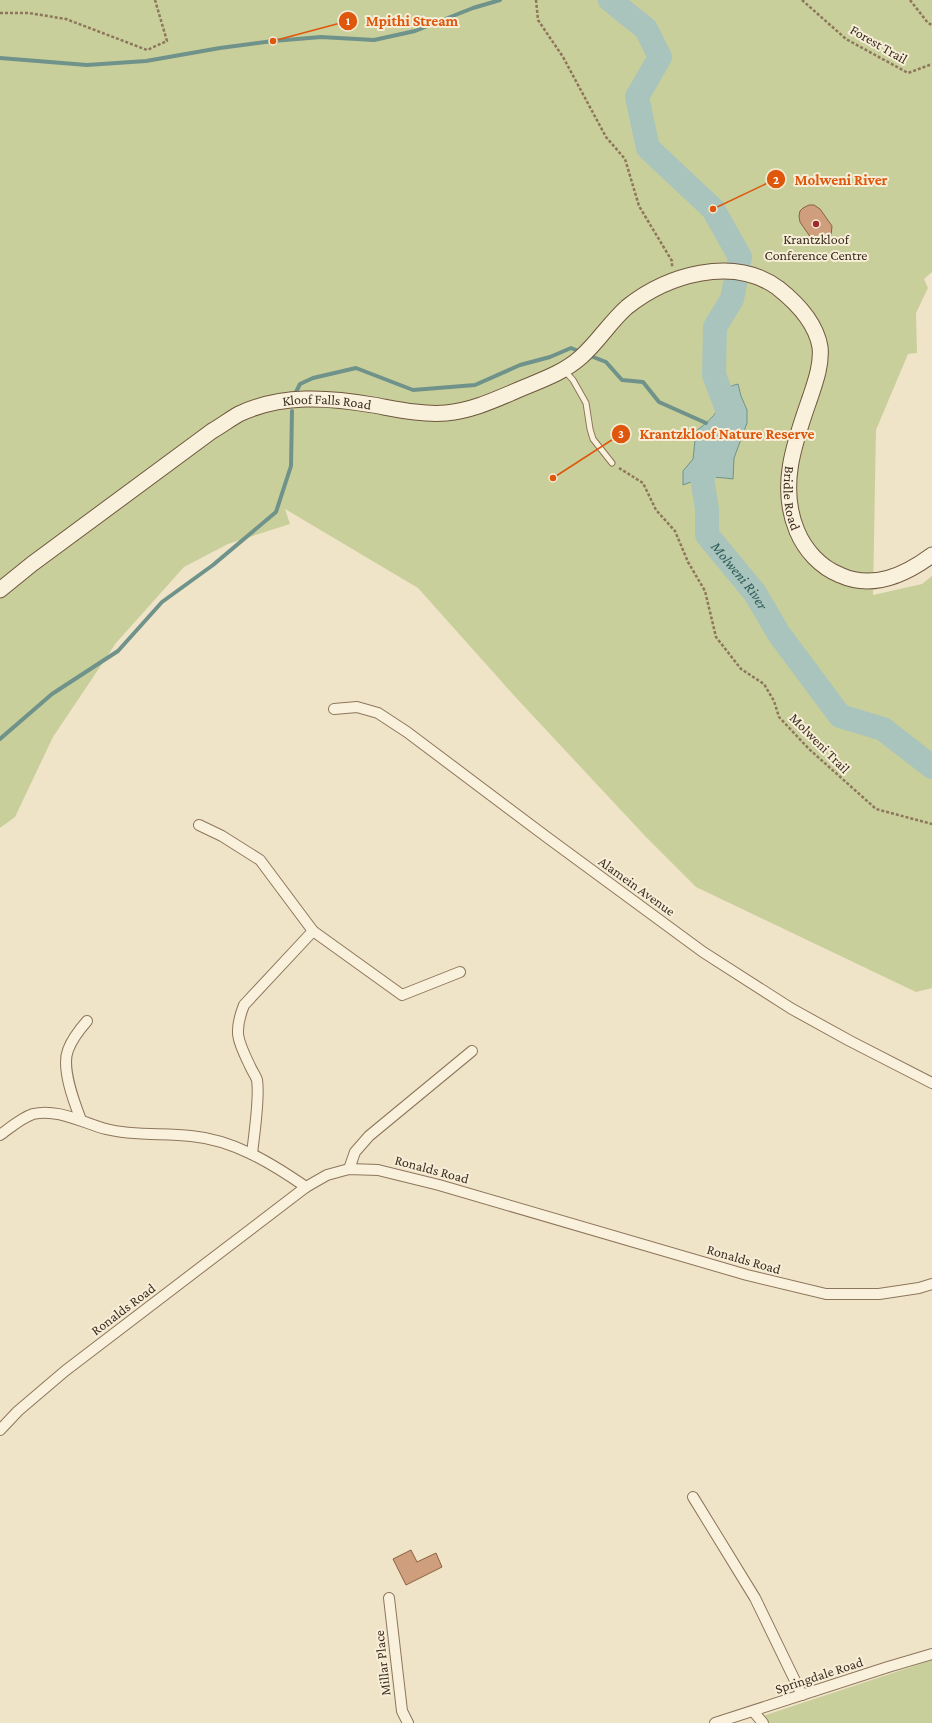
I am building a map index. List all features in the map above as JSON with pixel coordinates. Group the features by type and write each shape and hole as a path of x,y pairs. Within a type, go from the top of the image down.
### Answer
{"main road":[{"name":"Bridle Road","path":"672,281 691,276 729,271 750,274 765,280 780,289 806,316 814,330 820,348 819,365 792,455 789,474 791,513 800,537 807,550 821,564 835,574 848,579 874,582 901,574 932,555"},
{"name":"Kloof Falls Road","path":"0,590 32,564 212,431 238,415 265,405 293,399 319,398 424,412 443,413 467,410 500,398 563,370 584,354 626,308 654,288 672,281"}],"street":[{"name":"Alamein Avenue","path":"334,709 357,707 378,713 407,732 703,952 792,1009 932,1083"},
{"path":"199,824 222,836 260,860 313,931 403,995 460,972"},
{"path":"252,1154 257,1080 240,1044 237,1033 239,1019 244,1005 313,931"},
{"path":"81,1120 74,1103 66,1066 68,1050 78,1032 87,1021"},
{"path":"349,1169 355,1152 368,1136 472,1051"},
{"path":"0,1136 17,1122 32,1115 45,1113 81,1120 107,1129 192,1136 221,1142 252,1154 277,1167 306,1187"},
{"name":"Ronalds Road","path":"0,1430 18,1411 65,1371 306,1187 327,1175 349,1169 378,1170 439,1185 747,1275 826,1294 879,1294 919,1288 932,1284"},
{"path":"693,1497 755,1598 802,1695"},
{"name":"Millar Place","path":"389,1598 402,1712 408,1723"},
{"name":"Springdale Road","path":"715,1723 932,1654"},
{"path":"753,1711 763,1723"}],"lane":[{"path":"563,370 573,380 586,403 590,430 593,439 612,463"}],"path":[{"path":"0,13 30,13 66,19 147,50 168,41 155,0"},
{"path":"536,0 538,20 563,57 606,136 625,159 639,206 672,261 672,281"},
{"name":"Forest Trail","path":"802,0 846,39 908,73 932,64"},
{"path":"910,0 928,23 932,25"},
{"name":"Molweni Trail","path":"612,463 643,483 656,510 674,531 688,562 705,591 716,637 741,669 764,684 774,701 779,717 809,749 876,809 932,824"}],"green space":[{"path":"0,0 932,0 932,272 924,279 928,288 916,313 917,353 908,354 876,430 873,595 922,584 932,576 932,988 916,992 696,887 646,837 519,701 418,588 285,509 290,524 228,544 184,567 116,643 53,737 15,817 0,828"},
{"path":"932,1660 932,1723 764,1723 760,1717"}],"water":[{"path":"738,384 747,410 747,423 734,458 733,479 708,478 696,480 683,485 683,471 693,459 696,431 716,412 726,390"}],"building":[{"name":"Krantzkloof Conference Centre","path":"809,205 814,205 820,209 832,226 831,236 825,242 819,244 813,241 800,222 800,211"},
{"path":"411,1550 417,1562 436,1553 442,1567 406,1585 393,1559"}],"waterway":[{"path":"0,58 87,65 146,61 220,48 273,41 321,37 374,40 415,31 473,8 500,0"},
{"name":"Molweni River","path":"610,0 646,29 660,57 637,97 648,148 713,209 740,257 732,299 715,327 714,375 728,412 722,437 702,478 707,509 707,535 755,593 779,634 840,716 883,729 932,767"},
{"path":"294,396 300,384 313,378 356,368 413,390 475,385 520,365 550,357 571,348 581,352"},
{"path":"588,355 606,362 622,380 643,382 659,402 706,423"},
{"path":"0,739 52,694 118,651 162,602 213,565 276,512 291,466 292,411"}],"place":[{"name":"Mpithi Stream","path":"273,41"},
{"name":"Molweni River","path":"713,209"},
{"name":"Krantzkloof Conference Centre","path":"816,224"},
{"name":"Krantzkloof Nature Reserve","path":"553,478"}]}
